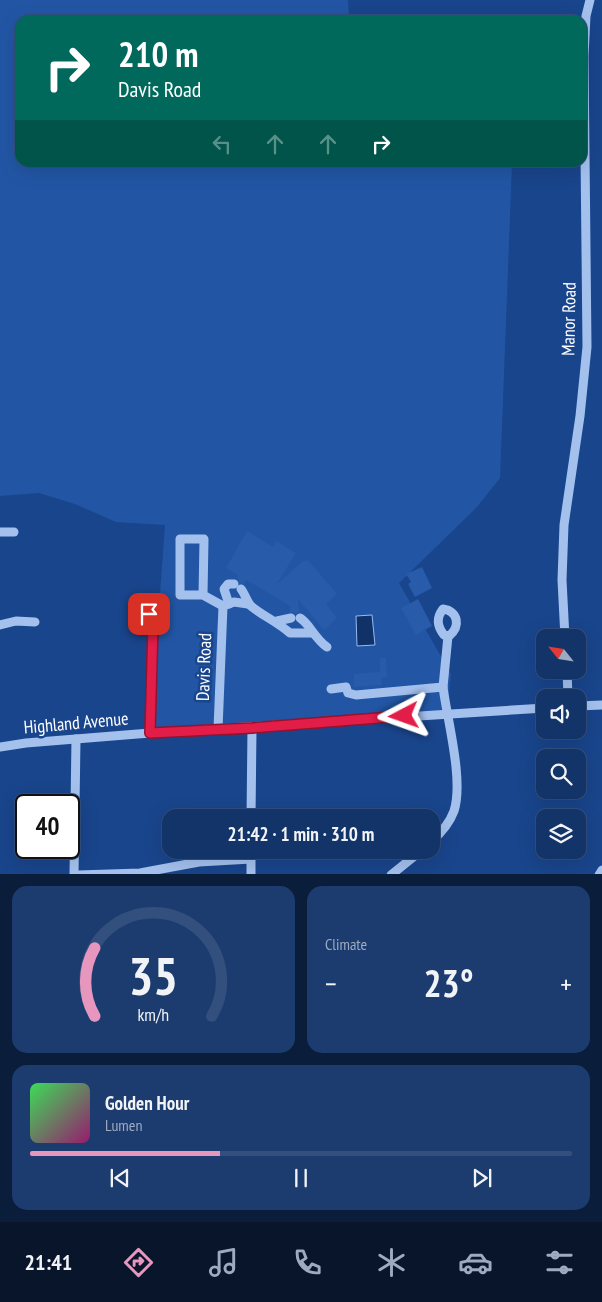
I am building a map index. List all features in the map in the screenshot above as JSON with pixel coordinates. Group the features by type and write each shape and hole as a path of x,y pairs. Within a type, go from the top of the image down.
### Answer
{"street":[{"name":"Manor Road","path":"586,15 590,0"},
{"name":"Manor Road","path":"565,629 562,580 564,525 580,416 587,347 585,167"},
{"path":"0,532 14,532"},
{"path":"203,595 204,539 180,539 180,595 203,595 226,605 248,604 264,616 277,621 291,634 312,632"},
{"name":"Davis Road","path":"218,729 226,605 224,590 227,585 237,586 248,604"},
{"path":"148,612 153,625 150,733"},
{"path":"277,621 295,618 306,622 312,632 327,646"},
{"path":"0,625 16,621 35,622"},
{"path":"440,832 454,810 456,783 450,725 443,687 448,636"},
{"path":"331,689 346,687 348,693 356,695 443,687"},
{"path":"586,706 602,705"},
{"name":"Highland Avenue","path":"0,747 150,733 536,709"},
{"path":"251,809 252,728"},
{"path":"74,874 76,739"},
{"path":"78,874 140,873 221,859"},
{"path":"251,859 251,874"},
{"path":"391,874 410,859"},
{"path":"599,874 602,870"}],"shaded area":[{"path":"0,0 348,0 349,15 15,15 15,167 512,167 500,478 476,508 399,583 451,674 447,713 150,733 165,525 116,522 75,504 39,493 0,496"},
{"path":"372,615 375,645 357,646 356,616"}],"building":[{"path":"247,531 273,547 276,541 296,553 277,584 304,560 306,562 308,560 337,594 326,604 337,618 324,630 298,599 299,612 296,614 290,612 290,606 257,586 246,580 244,584 240,583 237,578 238,575 226,568"},
{"path":"422,567 432,588 415,597 408,584 411,582 406,574"},
{"path":"418,599 432,626 416,635 401,608"},
{"path":"380,658 386,658 387,677 381,678 382,685 354,687 354,674 380,672"}],"route":[{"path":"149,614 153,625 150,733 252,728 404,716"}]}
